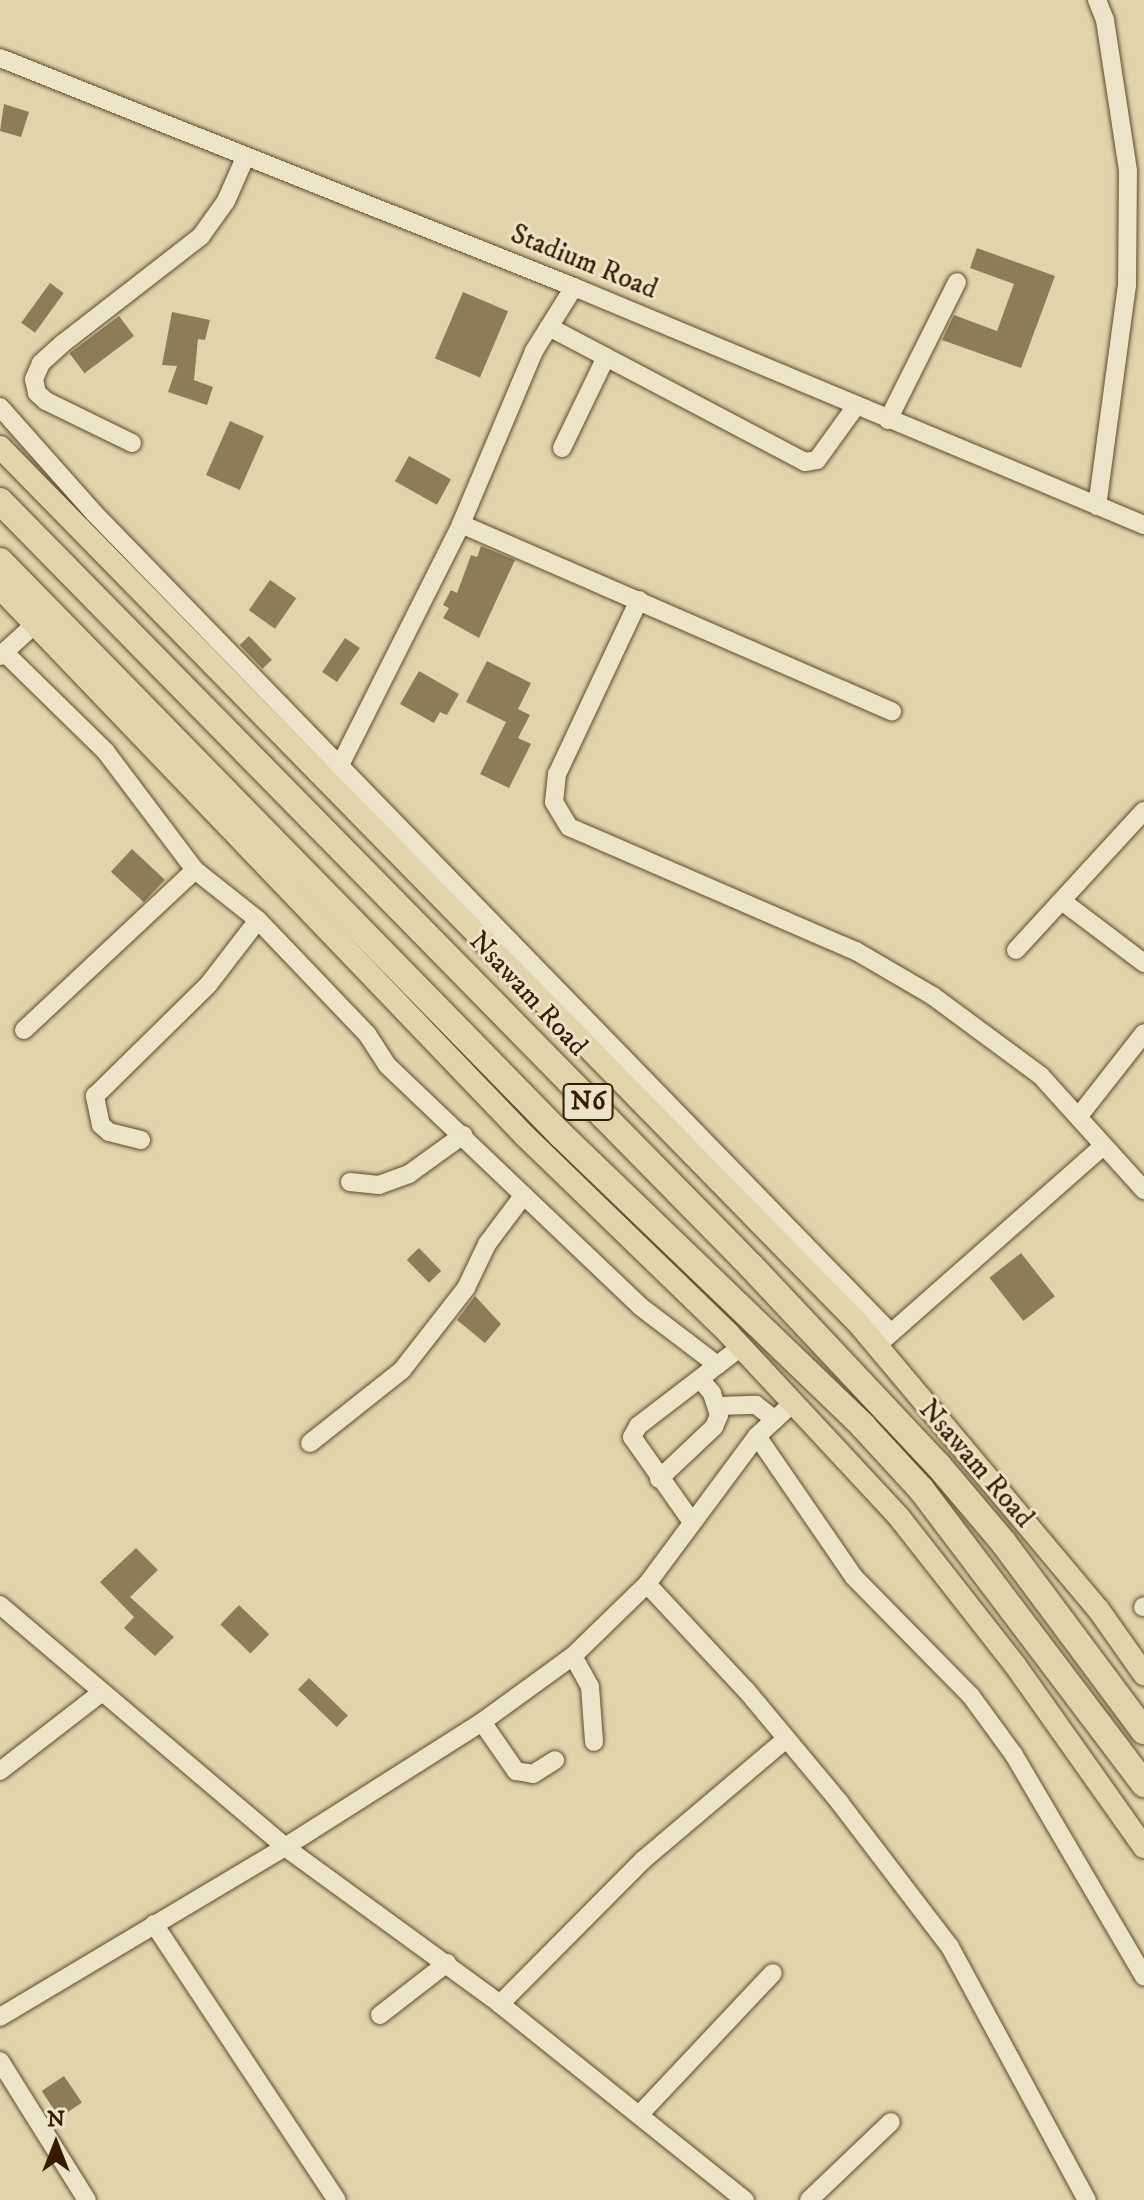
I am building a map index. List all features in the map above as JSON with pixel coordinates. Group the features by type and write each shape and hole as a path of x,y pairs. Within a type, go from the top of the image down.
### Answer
{"highway":[{"name":"Nsawam Road","path":"0,501 415,921 927,1454 1003,1542 1144,1731"},
{"name":"Nsawam Road","path":"0,561 562,1136 863,1426 921,1489 1144,1784"}],"main road":[{"path":"0,447 329,786 884,1339 1098,1609 1144,1674"},
{"path":"1,592 515,1125 741,1347 899,1517 1015,1665 1144,1847"}],"street":[{"path":"1097,0 1105,20 1128,171 1127,285 1097,506"},
{"path":"1105,20 1113,0"},
{"name":"Stadium Road","path":"0,58 574,287 1144,525"},
{"path":"132,443 46,401 37,393 34,379 41,363 62,344 201,236 226,201 245,158"},
{"path":"888,420 957,282"},
{"path":"329,786 461,524 502,420 549,327 574,287"},
{"path":"549,327 805,462 817,460 856,406"},
{"path":"562,448 606,357"},
{"path":"0,407 94,513 340,766 884,1339 1102,1147"},
{"path":"461,524 892,711"},
{"path":"639,600 557,774 554,802 569,827 856,951 1002,1046 1079,1116 1102,1147 1144,1190"},
{"path":"35,624 2,654 106,752 195,870 258,920 367,1034 388,1066 523,1196 641,1307 717,1365"},
{"path":"1016,950 1144,811"},
{"path":"24,1030 195,870"},
{"path":"1062,901 1144,963"},
{"path":"141,1140 109,1132 101,1125 95,1096 208,985 258,920"},
{"path":"1079,1116 1144,1033"},
{"path":"350,1182 379,1185 409,1174 463,1135"},
{"path":"310,1443 402,1370 466,1288 487,1244 523,1196"},
{"path":"692,1522 632,1437 638,1426 741,1347"},
{"path":"659,1479 714,1427 719,1406 700,1379"},
{"path":"0,2017 285,1847 482,1722 573,1656 647,1584 757,1436 793,1403"},
{"path":"719,1406 756,1405 775,1420"},
{"path":"757,1436 854,1577 971,1696 1014,1755 1144,1977"},
{"path":"647,1584 786,1739 950,1947 1084,2198"},
{"path":"0,1605 285,1847 447,1963 745,2200"},
{"path":"573,1656 590,1687 594,1742"},
{"path":"0,1771 101,1693"},
{"path":"482,1722 516,1771 533,1774 555,1760"},
{"path":"500,2004 643,1860 786,1739"},
{"path":"154,1924 337,2200"},
{"path":"380,2015 447,1963"},
{"path":"639,2115 773,1973"},
{"path":"0,2061 87,2200"},
{"path":"809,2200 891,2122"}],"building":[{"path":"4,104 29,112 21,137 0,131"},
{"path":"977,248 1055,276 1021,368 942,340 954,315 997,331 1014,284 970,268"},
{"path":"50,283 64,293 35,333 21,323"},
{"path":"463,292 508,311 480,377 435,358"},
{"path":"172,312 210,320 205,340 198,339 194,380 213,387 207,405 168,392 177,366 162,365"},
{"path":"119,316 134,336 85,373 69,353"},
{"path":"230,421 264,436 240,490 206,475"},
{"path":"409,456 451,479 437,505 395,481"},
{"path":"481,546 515,560 479,638 443,618 449,608 443,605 451,590 457,593 471,555 477,557"},
{"path":"270,580 296,598 275,629 249,610"},
{"path":"249,636 272,660 263,669 240,645"},
{"path":"345,638 360,648 337,682 322,672"},
{"path":"487,661 531,683 518,709 530,715 518,738 531,744 509,788 480,774 506,722 466,702"},
{"path":"419,671 459,694 447,715 440,712 434,723 400,704"},
{"path":"132,849 165,880 144,902 111,872"},
{"path":"419,1248 441,1271 429,1283 407,1260"},
{"path":"1021,1253 1055,1296 1023,1321 989,1278"},
{"path":"475,1296 501,1324 485,1343 457,1320"},
{"path":"136,1548 158,1570 130,1597 174,1637 155,1656 124,1628 134,1617 100,1582"},
{"path":"239,1605 269,1634 250,1654 220,1624"},
{"path":"309,1678 348,1716 337,1727 298,1690"},
{"path":"64,2076 82,2103 60,2118 42,2091"}]}
